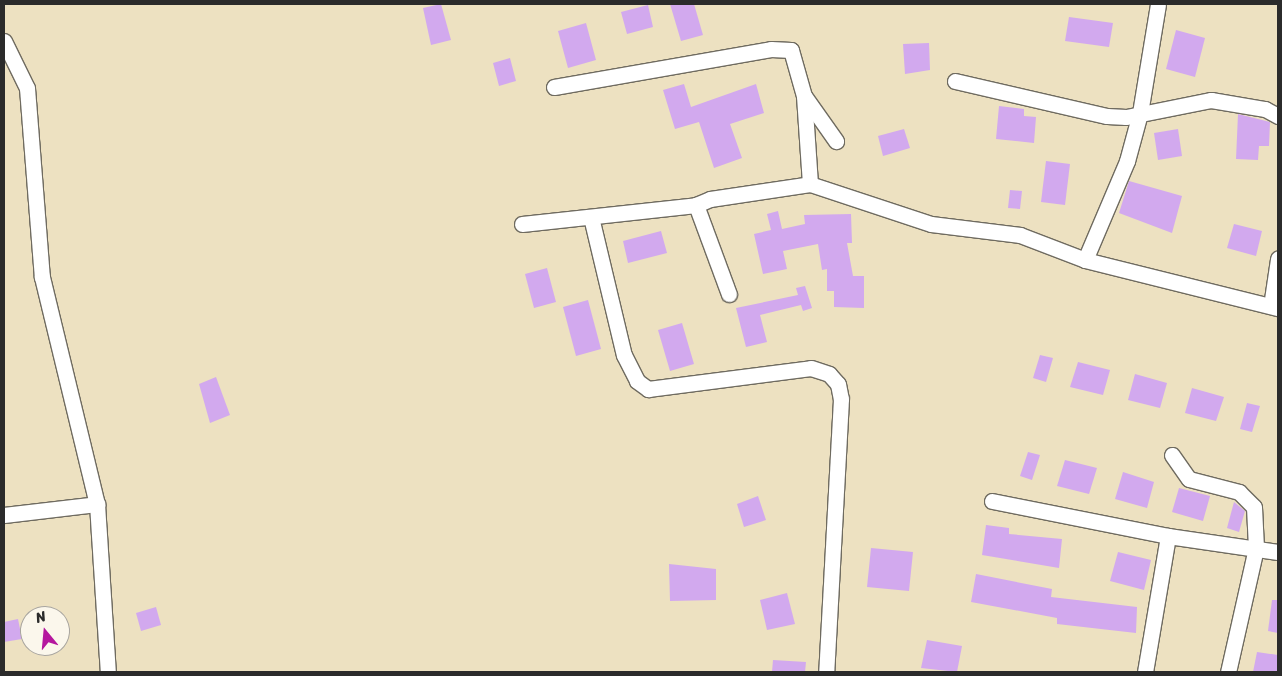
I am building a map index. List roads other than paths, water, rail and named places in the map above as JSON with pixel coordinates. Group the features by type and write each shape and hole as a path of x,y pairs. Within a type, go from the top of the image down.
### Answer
{"street":[{"path":"1084,260 1127,162 1140,113 1158,4"},
{"path":"4,41 27,88 42,276 97,504 108,672"},
{"path":"554,87 771,49 791,50 804,96 810,184"},
{"path":"955,81 1107,116 1140,113 1211,100 1265,109 1278,116"},
{"path":"804,96 836,141"},
{"path":"522,224 696,205 710,198 810,184 931,224 1020,235 1084,260 1274,307 1278,259"},
{"path":"696,205 729,294"},
{"path":"591,217 624,355 637,381 648,389 812,368 829,374 838,384 841,399 826,672"},
{"path":"1172,455 1190,479 1238,492 1254,507 1256,548 1228,672"},
{"path":"992,501 1168,536 1278,552"},
{"path":"4,515 97,504"},
{"path":"1145,672 1168,536"}]}
